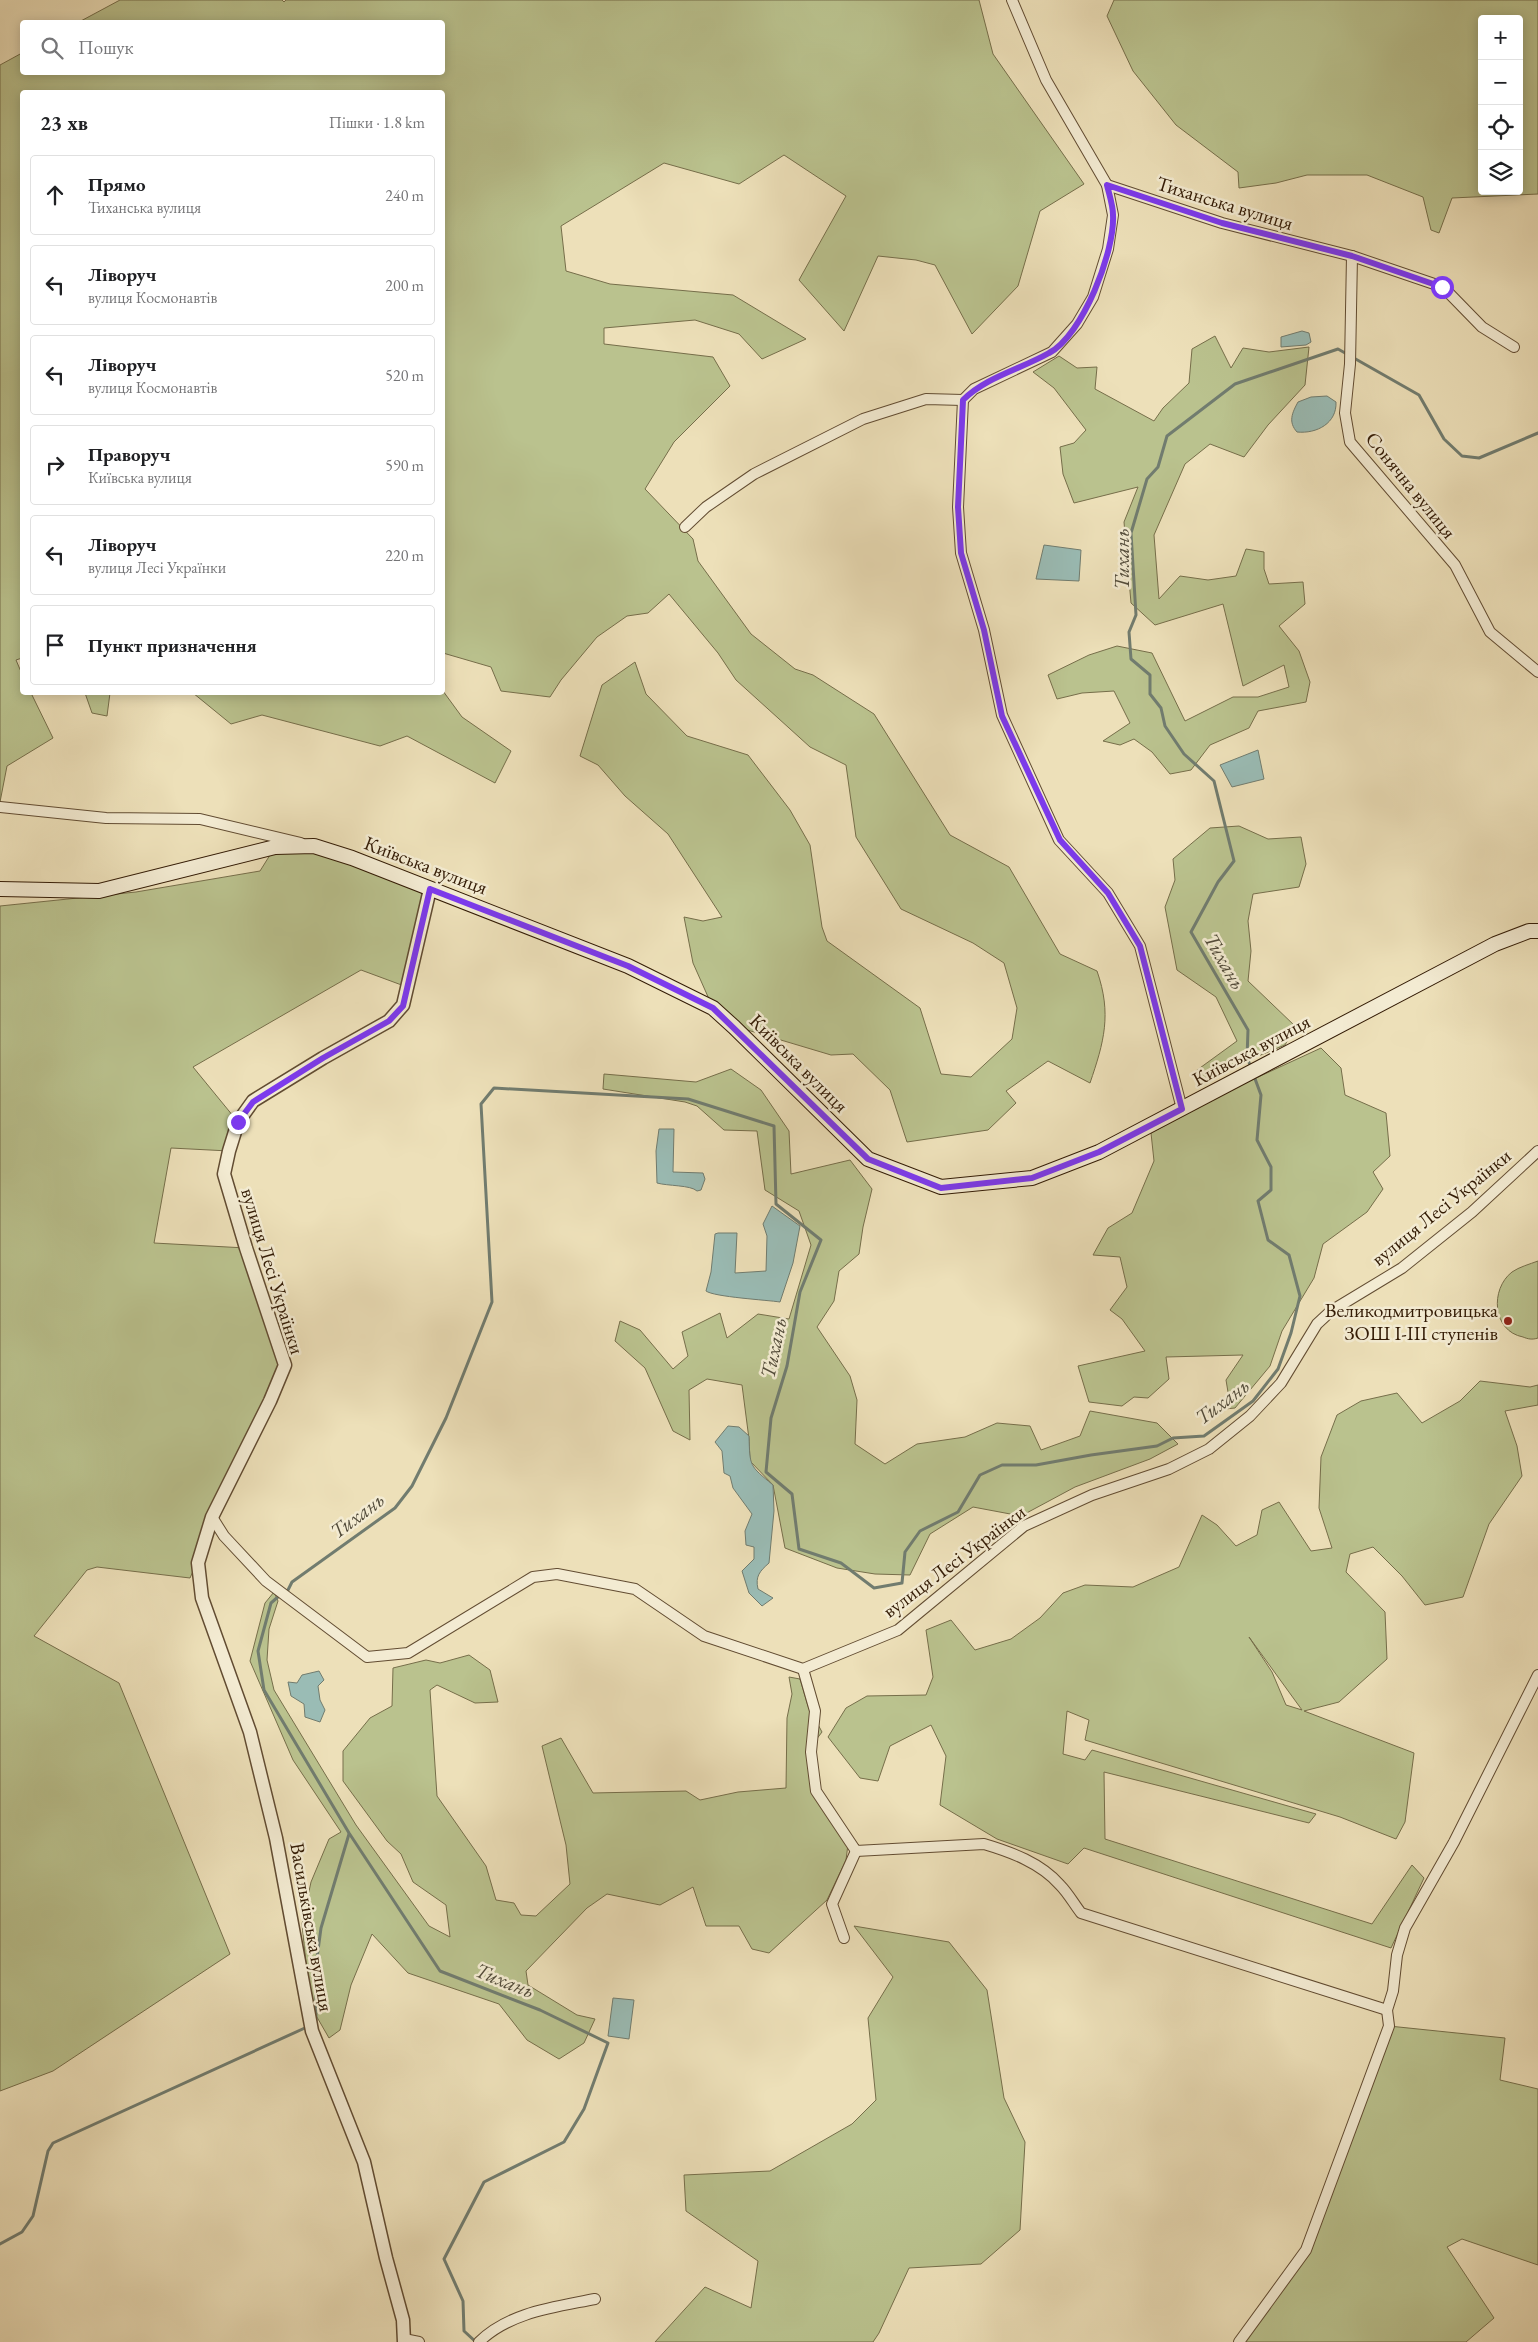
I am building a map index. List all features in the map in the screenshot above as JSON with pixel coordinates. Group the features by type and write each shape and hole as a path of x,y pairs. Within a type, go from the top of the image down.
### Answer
{"main road":[{"name":"Київська вулиця","path":"0,889 99,891 274,847 314,846 352,858 628,966 713,1008 868,1159 941,1188 1032,1178 1099,1152 1495,944 1529,932 1538,931"}],"street":[{"path":"1012,0 1046,80 1107,185 1114,214 1108,249 1093,297 1077,324 1052,352 974,389 963,400 958,507 961,553 984,630 1002,716 1060,840 1108,893 1140,946 1182,1109"},
{"name":"Тиханська вулиця","path":"1107,185 1222,223 1352,256 1442,287 1482,327 1514,347"},
{"name":"Сонячна вулиця","path":"1352,256 1350,364 1345,413 1350,442 1455,565 1490,632 1538,672"},
{"path":"685,527 706,507 754,474 863,419 926,399 963,400"},
{"path":"0,807 106,818 200,819 314,846"},
{"name":"вулиця Лесі Українки","path":"212,1516 270,1401 285,1365 246,1248 224,1174 238,1122 253,1102 323,1058 389,1021 403,1006 430,889"},
{"name":"вулиця Лесі Українки","path":"803,1669 898,1630 1024,1526 1092,1495 1169,1470 1209,1449 1250,1416 1281,1383 1317,1324 1331,1310 1402,1268 1472,1212 1538,1151"},
{"path":"212,1516 224,1536 266,1582 367,1656 408,1653 533,1577 557,1574 635,1589 704,1636 803,1669 815,1711 811,1752 816,1791 856,1851"},
{"name":"Васильківська вулиця","path":"212,1516 198,1563 202,1598 250,1732 276,1838 312,2031 364,2162 386,2258 403,2320 404,2340"},
{"path":"1239,2342 1306,2250 1389,2026 1387,2010 1392,1991 1397,1955 1405,1928 1454,1842 1538,1675"},
{"path":"856,1851 984,1844 1003,1850 1038,1866 1060,1884 1081,1914 1387,2010"},
{"path":"844,1938 832,1904 856,1851"},
{"path":"481,2340 488,2333 530,2313 595,2300"},
{"path":"404,2340 419,2342"}],"green space":[{"path":"120,0 282,0 284,2 286,0 979,0 993,54 1084,184 1040,211 1018,286 972,334 935,265 916,260 878,256 844,331 799,280 846,196 784,155 739,184 664,163 561,226 566,271 610,284 733,295 806,339 762,359 739,334 695,320 604,328 604,344 713,357 730,386 674,442 645,489 693,539 698,561 751,634 795,669 813,675 874,714 950,835 1009,867 1060,954 1097,971 1102,986 1105,1015 1102,1041 1090,1083 1048,1061 1006,1091 1016,1103 988,1130 907,1142 890,1090 853,1054 831,1055 734,1026 713,1008 693,963 684,917 703,921 722,917 668,834 625,796 598,765 580,756 602,685 635,662 646,694 687,736 748,755 790,810 810,845 822,927 827,941 920,1008 941,1074 971,1077 1012,1039 1017,1008 1004,963 973,943 901,909 856,837 846,765 810,747 736,680 718,653 669,594 648,613 627,616 597,637 561,680 550,697 501,691 491,667 445,654 445,90 20,90 20,659 16,660 20,669 20,695 32,695 53,738 7,766 0,802 0,65 20,54 20,75 445,75 445,20 83,20"},
{"path":"1114,0 1538,0 1538,194 1523,195 1523,15 1478,15 1478,195 1516,195 1452,198 1439,233 1431,230 1423,197 1367,175 1307,175 1276,183 1239,188 1238,172 1176,125 1133,71 1107,16"},
{"path":"1215,336 1231,368 1243,348 1269,352 1309,347 1305,385 1268,425 1244,457 1210,444 1185,464 1154,535 1159,599 1180,576 1208,580 1236,576 1246,549 1264,552 1264,569 1269,584 1303,582 1305,604 1279,626 1299,651 1310,682 1306,702 1258,711 1249,728 1210,745 1191,770 1170,774 1152,752 1134,739 1120,745 1103,741 1130,723 1114,691 1082,693 1057,699 1048,675 1089,655 1117,646 1152,653 1185,721 1233,697 1258,697 1289,687 1284,665 1243,686 1223,604 1155,625 1131,603 1124,522 1138,487 1074,503 1063,474 1060,447 1074,443 1086,430 1054,388 1033,372 1059,356 1077,368 1097,367 1095,389 1154,421 1163,408 1189,383 1192,349"},
{"path":"445,694 462,717 511,751 495,783 407,736 380,746 262,715 231,724 195,695"},
{"path":"86,695 110,695 107,716 92,713"},
{"path":"1239,826 1268,839 1301,837 1306,864 1299,887 1253,894 1248,921 1251,951 1248,981 1295,1026 1285,1045 1198,1081 1193,1073 1237,1041 1216,997 1177,970 1165,907 1175,880 1173,859 1210,828"},
{"path":"314,846 430,889 407,987 361,970 193,1067 238,1122 229,1151 171,1148 154,1243 246,1248 285,1365 190,1578 97,1567 87,1570 34,1636 119,1683 230,1954 53,2071 0,2091 0,906 136,892 260,871 275,847"},
{"path":"1321,1048 1341,1068 1345,1095 1386,1113 1390,1156 1373,1172 1383,1189 1367,1212 1323,1244 1314,1278 1282,1331 1270,1366 1235,1408 1225,1409 1229,1398 1226,1380 1243,1355 1166,1357 1169,1379 1148,1398 1134,1397 1122,1406 1089,1402 1078,1366 1145,1351 1122,1319 1110,1310 1127,1287 1120,1257 1093,1255 1108,1228 1132,1213 1154,1161 1151,1133 1243,1084"},
{"path":"731,1069 761,1090 789,1131 791,1174 850,1160 872,1189 859,1254 839,1271 834,1301 817,1327 850,1376 857,1400 855,1444 885,1464 917,1444 965,1437 997,1423 1030,1426 1041,1450 1080,1436 1090,1411 1157,1423 1178,1444 1150,1459 1075,1487 1021,1516 973,1507 930,1534 910,1575 875,1574 837,1568 785,1548 773,1485 750,1461 742,1385 707,1379 689,1390 690,1440 673,1431 645,1368 615,1341 620,1321 640,1330 673,1369 688,1356 682,1332 720,1313 727,1338 758,1314 789,1319 811,1245 799,1211 765,1190 757,1131 724,1130 697,1106 685,1102 603,1089 604,1074 696,1082"},
{"path":"1538,1261 1538,1338 1530,1339 1513,1333 1505,1327 1500,1318 1498,1298 1500,1288 1512,1272"},
{"path":"1480,1381 1530,1387 1538,1385 1538,1405 1505,1411 1517,1446 1522,1476 1489,1524 1463,1597 1425,1605 1402,1576 1373,1547 1350,1554 1346,1572 1385,1612 1387,1659 1339,1702 1304,1711 1414,1753 1405,1822 1396,1839 1340,1817 1085,1740 1089,1720 1067,1711 1063,1754 1085,1760 1092,1750 1316,1814 1309,1823 1104,1772 1105,1839 1372,1924 1412,1865 1424,1878 1391,1948 1084,1848 1068,1864 997,1839 940,1805 946,1756 931,1725 890,1746 878,1781 860,1778 828,1737 846,1708 867,1696 926,1695 933,1677 926,1630 951,1620 975,1650 1011,1639 1040,1618 1063,1593 1085,1585 1133,1587 1179,1567 1202,1515 1217,1525 1236,1546 1257,1535 1262,1510 1279,1502 1311,1551 1332,1548 1319,1508 1321,1457 1337,1415 1361,1401 1397,1393 1422,1423 1460,1401","holes":["1249,1637 1302,1710 1286,1705 1272,1672"]},
{"path":"274,1592 278,1601 269,1629 267,1660 274,1690 356,1825 429,1926 450,1937 446,1905 413,1882 401,1854 387,1841 343,1781 343,1751 370,1718 392,1706 393,1668 426,1660 440,1663 469,1655 490,1670 498,1702 475,1703 437,1685 430,1690 437,1796 486,1866 496,1900 514,1903 521,1915 536,1916 570,1884 566,1845 542,1746 561,1738 593,1793 686,1791 700,1800 738,1792 786,1788 787,1718 792,1694 789,1677 800,1679 808,1706 822,1732 806,1753 829,1820 848,1844 846,1860 827,1900 769,1953 752,1949 739,1926 706,1926 693,1887 660,1905 607,1894 587,1908 526,1971 528,1985 577,2015 595,2019 584,2043 559,2059 527,2040 499,2004 408,1973 372,1934 351,1985 340,2030 329,2038 310,2005 302,1924 311,1882 329,1839 341,1832 293,1760 250,1661 265,1603"},
{"path":"854,1926 949,1942 987,1990 1004,2098 1025,2142 1020,2230 981,2264 909,2268 873,2342 655,2342 705,2287 751,2308 758,2261 686,2211 684,2175 770,2171 852,2124 876,2100 868,2018 893,1977"},
{"path":"1389,2026 1505,2038 1500,2080 1538,2089 1538,2265 1462,2239 1447,2247 1494,2318 1466,2342 1239,2342 1306,2250"}],"water":[{"path":"1302,331 1309,333 1311,342 1306,345 1281,347 1281,337"},
{"path":"1327,396 1336,402 1333,416 1329,421 1318,429 1297,432 1293,425 1292,417 1298,402 1311,397"},
{"path":"1044,545 1081,550 1079,581 1036,579"},
{"path":"1258,750 1264,779 1232,787 1220,765"},
{"path":"659,1129 674,1129 673,1172 703,1173 705,1179 701,1190 697,1191 690,1188 657,1183 656,1151"},
{"path":"772,1206 800,1226 793,1263 780,1302 730,1297 706,1291 711,1272 715,1234 718,1233 737,1233 735,1273 766,1271 767,1236 763,1224"},
{"path":"728,1426 739,1427 749,1436 752,1465 773,1485 774,1511 769,1563 761,1571 757,1581 758,1589 773,1598 762,1606 749,1593 742,1571 754,1559 754,1547 746,1545 745,1531 752,1514 733,1488 730,1476 724,1473 722,1451 715,1442"},
{"path":"319,1671 324,1680 318,1686 320,1700 325,1710 320,1722 305,1717 304,1704 291,1696 288,1682 297,1683 302,1675"},
{"path":"613,1998 634,2000 629,2039 608,2036"}],"waterway":[{"name":"Тихань","path":"1251,1067 1247,1058 1248,1030 1191,932 1218,882 1234,861 1214,781 1184,754 1165,726 1161,708 1150,694 1150,675 1131,659 1129,632 1136,615 1131,533 1147,479 1158,467 1167,436 1235,384 1338,349 1419,395 1444,439 1462,456 1479,458 1538,433"},
{"name":"Тихань","path":"288,1590 292,1582 395,1508 412,1486 446,1418 492,1302 481,1104 494,1088 688,1099 774,1126 776,1204 821,1240 800,1292 787,1366 771,1418 766,1472 792,1494 799,1549 841,1563 874,1588 902,1583 905,1552 920,1531 958,1512 980,1475 1002,1465 1036,1465 1157,1446 1173,1438 1204,1436 1253,1401 1278,1369 1291,1333 1300,1296 1289,1255 1268,1240 1258,1201 1271,1190 1271,1167 1257,1140 1261,1095 1254,1076"},
{"name":"Тихань","path":"279,1596 271,1603 258,1651 264,1690 349,1833 440,1971 540,2010 608,2043 584,2109 564,2142 484,2182 444,2259 463,2301 464,2331 476,2342"},
{"path":"316,2020 316,1965 321,1928 349,1834"},
{"path":"0,2244 22,2232 33,2216 48,2151 53,2143 307,2027"}],"place":[{"name":"Великодмитровицька ЗОШ І-ІІІ ступенів","path":"1508,1321"}],"route":[{"path":"238,1122 253,1102 323,1058 389,1021 403,1006 430,889 628,966 713,1008 868,1159 941,1188 1032,1178 1099,1152 1182,1109 1140,946 1108,893 1060,840 1002,716 984,630 961,553 958,507 963,400 974,389 1052,352 1077,324 1093,297 1108,249 1114,214 1107,185 1222,223 1352,256 1442,287"}]}
